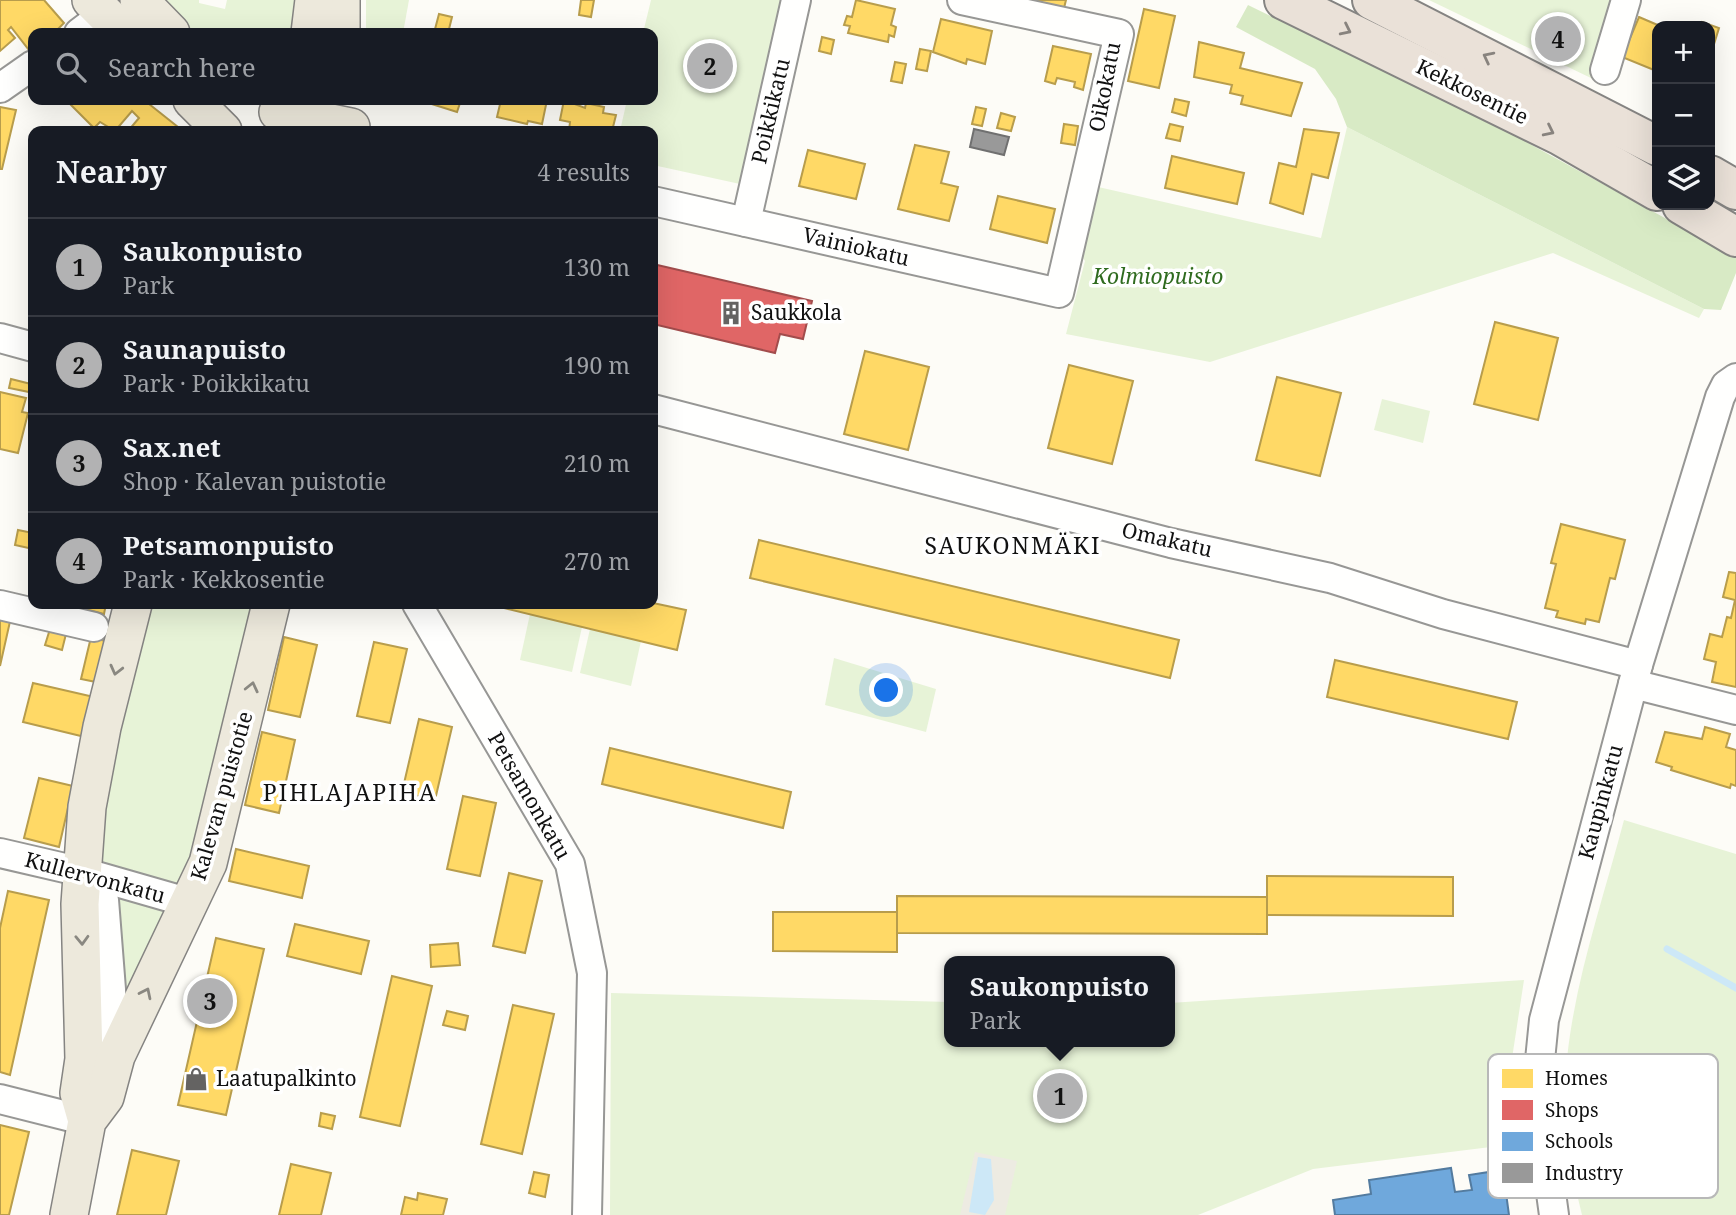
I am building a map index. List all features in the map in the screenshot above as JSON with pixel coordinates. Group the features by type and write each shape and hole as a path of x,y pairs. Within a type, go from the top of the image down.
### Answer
{"highway":[{"name":"Kekkosentie","path":"1284,0 1561,136 1652,188"},
{"name":"Kekkosentie","path":"1372,0 1652,143"},
{"path":"1715,178 1736,190"},
{"path":"1690,210 1736,237"}],"main road":[{"path":"139,0 166,28"},
{"path":"311,28 314,0"},
{"path":"341,0 341,28"},
{"path":"197,105 218,126"},
{"path":"276,115 355,122"},
{"name":"Kalevan puistotie","path":"87,1121 79,1093 84,1059 85,1020 82,872 94,763 132,609"},
{"name":"Kalevan puistotie","path":"69,1215 87,1121 104,1097 116,1056 208,863 270,609"}],"street":[{"name":"Poikkikatu","path":"746,222 796,0"},
{"name":"Oikokatu","path":"962,0 1119,34 1059,293"},
{"path":"1605,70 1626,0"},
{"path":"0,89 28,69"},
{"name":"Vainiokatu","path":"658,202 1059,293"},
{"path":"0,338 28,346"},
{"name":"Kaupinkatu","path":"1541,1054 1544,1020 1636,674 1728,387"},
{"name":"Omakatu","path":"658,410 1171,543 1309,573 1383,593 1636,674 1736,710"},
{"path":"0,605 94,627"},
{"name":"Petsamonkatu","path":"420,609 570,864 592,973 587,1215"},
{"name":"Kullervonkatu","path":"0,853 82,872 190,903"},
{"name":"Kalevan puistotie","path":"82,872 104,900 116,1056"},
{"path":"0,1099 87,1121"}],"green space":[{"path":"163,0 199,0 199,3 225,9 227,0 305,0 301,28 190,28"},
{"path":"366,0 409,0 404,28 366,28"},
{"path":"651,0 784,0 740,184 658,166 658,126 621,126 626,105 658,105 658,28 644,28"},
{"path":"1429,0 1616,0 1593,79"},
{"path":"1248,5 1499,127 1736,257 1736,273 1721,310 1704,309 1347,127 1336,99 1315,69 1236,27"},
{"name":"Kolmiopuisto","path":"1347,127 1704,309 1699,318 1553,253 1210,362 1066,334 1085,261 1079,252 1094,186 1321,238"},
{"path":"1382,399 1430,411 1423,443 1374,430"},
{"path":"143,609 255,609 196,847 178,885 110,871 99,858 93,824"},
{"path":"530,614 582,627 572,672 520,660"},
{"path":"590,629 641,641 631,686 580,673"},
{"path":"834,658 936,689 926,732 825,705"},
{"path":"1624,820 1736,854 1736,1215 1582,1215 1578,1198 1718,1198 1718,1054 1568,1054 1586,958"},
{"path":"114,895 169,909 124,1003"},
{"path":"1524,980 1513,1054 1488,1054 1488,1147 1313,1169 1198,1215 610,1215 611,993 944,1002 944,1047 1175,1047 1175,1003"}],"shaded area":[{"path":"975,1152 1017,1161 1005,1215 960,1215"}],"water":[{"path":"978,1157 991,1159 994,1200 985,1215 969,1212"}],"building: Homes":[{"path":"0,0 44,0 64,23 59,28 28,28 28,49 11,27 8,30 15,38 0,51"},
{"path":"581,0 594,0 591,17 579,15"},
{"path":"856,0 895,9 891,25 896,27 894,37 889,35 888,42 848,33 850,26 844,25 847,16 852,17"},
{"path":"1028,0 1066,0 1064,8"},
{"path":"1144,9 1175,16 1159,88 1128,81"},
{"path":"439,14 452,17 449,28 435,28"},
{"path":"1639,17 1652,23 1652,69 1622,57"},
{"path":"941,19 992,31 985,64 967,59 966,64 933,52"},
{"path":"822,37 834,40 831,54 819,51"},
{"path":"1199,42 1244,53 1240,68 1302,83 1291,116 1241,104 1243,96 1230,93 1232,85 1194,77"},
{"path":"1053,46 1091,54 1083,90 1074,87 1075,82 1057,78 1055,84 1045,81"},
{"path":"920,49 931,51 927,71 916,69"},
{"path":"895,62 906,64 902,83 891,81"},
{"path":"1175,99 1189,102 1186,116 1172,112"},
{"path":"71,105 150,105 177,126 132,126 139,118 132,111 119,126 107,126 100,122 92,126"},
{"path":"435,105 459,105 457,112"},
{"path":"500,105 546,105 542,124 528,121 527,124 497,117"},
{"path":"563,105 585,108 586,105 595,105 604,107 603,113 616,115 613,126 570,126 570,122 560,120"},
{"path":"0,107 16,110 2,169 0,169"},
{"path":"976,107 986,109 982,126 972,124"},
{"path":"1001,113 1015,117 1011,131 997,128"},
{"path":"1064,124 1078,126 1075,145 1061,143"},
{"path":"1170,124 1183,127 1180,141 1166,138"},
{"path":"1304,129 1339,133 1328,178 1312,174 1303,214 1270,203 1279,163 1296,167"},
{"path":"915,145 949,152 941,183 958,187 949,221 898,209"},
{"path":"808,150 865,164 856,199 799,186"},
{"path":"1172,156 1244,173 1237,204 1165,188"},
{"path":"998,196 1055,209 1047,243 990,229"},
{"path":"1495,322 1558,338 1538,420 1474,404"},
{"path":"865,351 929,367 908,450 844,434"},
{"path":"1069,365 1133,381 1112,464 1048,448"},
{"path":"1277,377 1341,393 1320,476 1256,460"},
{"path":"11,379 28,383 28,392 9,388"},
{"path":"0,392 26,398 22,412 28,413 18,453 0,449"},
{"path":"1561,524 1625,540 1615,579 1610,578 1599,622 1586,619 1585,624 1556,617 1558,611 1545,608 1556,564 1551,563"},
{"path":"18,530 28,532 28,548 15,545"},
{"path":"759,540 1179,640 1170,678 750,578"},
{"path":"1729,572 1736,573 1736,687 1712,682 1716,662 1704,659 1710,634 1722,637 1727,617 1731,618 1735,600 1723,597"},
{"path":"658,604 686,610 677,650 508,609 658,609"},
{"path":"85,609 105,609 104,614"},
{"path":"0,615 11,617 0,666"},
{"path":"50,629 66,634 62,650 45,645"},
{"path":"91,637 105,641 96,682 81,679"},
{"path":"284,637 317,645 300,717 268,710"},
{"path":"374,642 407,649 390,723 357,716"},
{"path":"1335,660 1517,702 1508,739 1327,697"},
{"path":"33,683 94,697 85,737 23,722"},
{"path":"419,719 452,727 435,800 402,792"},
{"path":"1705,727 1730,734 1726,747 1736,750 1736,786 1731,784 1730,788 1671,770 1672,767 1656,762 1665,732 1702,739"},
{"path":"262,732 295,740 279,813 245,805"},
{"path":"610,748 791,792 783,828 602,784"},
{"path":"39,778 73,786 59,847 24,838"},
{"path":"463,796 496,803 480,876 447,869"},
{"path":"236,849 309,866 302,898 229,881"},
{"path":"509,873 542,881 525,953 493,946"},
{"path":"1267,876 1453,877 1453,916 1267,915"},
{"path":"8,891 49,900 10,1075 0,1072 0,928"},
{"path":"897,896 1267,897 1267,934 897,933"},
{"path":"773,912 897,912 897,952 773,951"},
{"path":"295,924 369,941 361,974 287,956"},
{"path":"216,938 264,949 226,1115 178,1105"},
{"path":"458,943 460,965 431,967 430,945"},
{"path":"392,976 432,986 400,1126 360,1117"},
{"path":"513,1005 554,1014 522,1154 481,1144"},
{"path":"447,1011 468,1016 465,1030 443,1025"},
{"path":"321,1113 335,1116 332,1129 319,1126"},
{"path":"0,1125 29,1132 9,1215 0,1215"},
{"path":"132,1150 179,1161 166,1215 117,1215"},
{"path":"291,1164 331,1173 321,1215 279,1215"},
{"path":"534,1172 549,1175 545,1197 529,1193"},
{"path":"418,1193 447,1199 443,1215 401,1215 405,1197 417,1200"}],"building: Shops":[{"name":"Saukkola","path":"658,265 812,301 803,339 780,334 775,353 658,325"}],"building: Schools":[{"path":"1451,1168 1455,1192 1472,1190 1469,1175 1488,1172 1488,1198 1507,1198 1509,1215 1335,1215 1333,1200 1371,1194 1369,1180"}],"building: Industry":[{"path":"974,129 1009,137 1004,155 970,147"}],"waterway":[{"path":"1667,949 1736,988"}],"place":[{"name":"Petsamonpuisto","path":"1558,39"},
{"name":"Saunapuisto","path":"710,66"},
{"name":"Saukkola","path":"731,313"},
{"name":"Sax.net","path":"210,1001"},
{"name":"Laatupalkinto","path":"196,1079"},
{"name":"Saukonpuisto","path":"1060,1096"}],"district":[{"name":"SAUKONMÄKI","path":"1013,546"},
{"name":"PIHLAJAPIHA","path":"350,793"}]}
